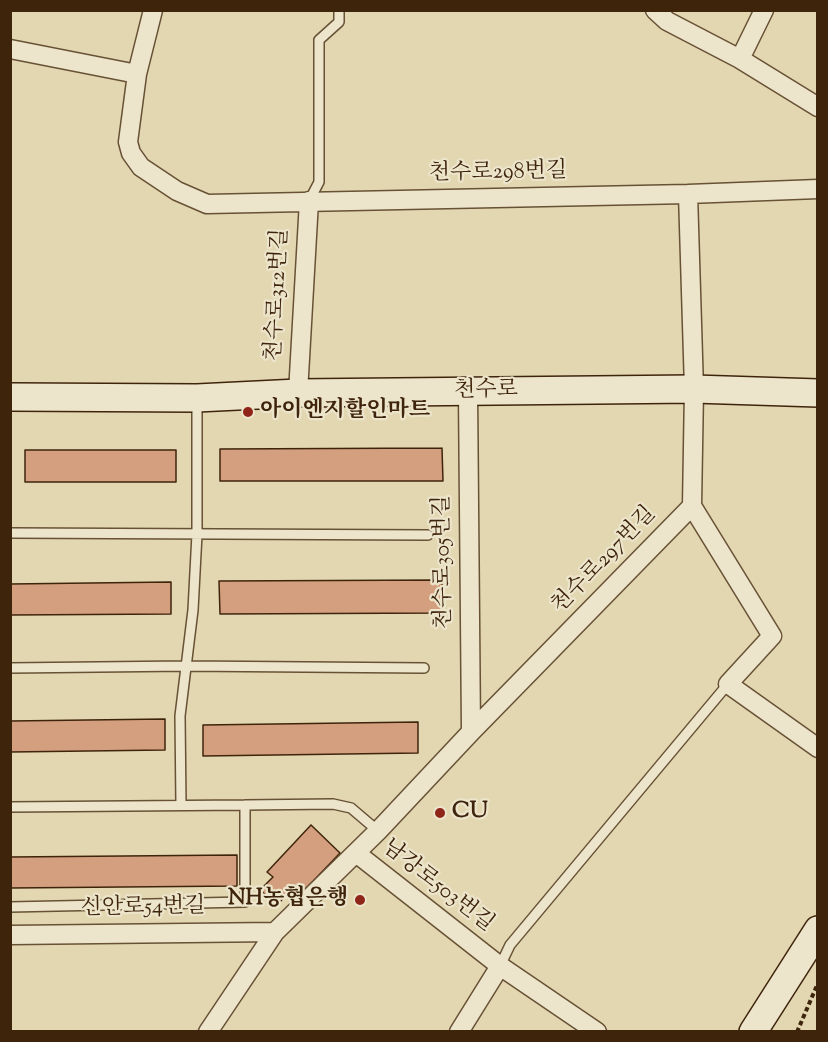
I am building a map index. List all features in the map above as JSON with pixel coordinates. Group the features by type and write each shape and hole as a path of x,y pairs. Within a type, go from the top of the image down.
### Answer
{"street":[{"name":"천수로298번길","path":"153,10 137,74 128,142 131,153 141,167 177,191 207,204 688,194 818,189"},
{"path":"655,10 667,21 740,59 818,107"},
{"path":"740,59 764,10"},
{"path":"10,49 137,74"},
{"path":"688,194 694,389"},
{"name":"천수로312번길","path":"298,393 309,201"},
{"name":"천수로","path":"10,397 197,398 298,393 694,389 818,393"},
{"name":"천수로297번길","path":"471,732 692,506 694,389"},
{"name":"천수로305번길","path":"468,392 471,732"},
{"path":"692,506 772,636 728,684 818,748"},
{"name":"남강로503번길","path":"471,732 356,854 500,966 597,1032"},
{"path":"208,1032 275,932 356,854"},
{"path":"753,1032 818,930"},
{"name":"신안로54번길","path":"10,935 275,932"},
{"path":"459,1032 500,966"}],"lane":[{"path":"309,201 319,182 319,40 339,22 339,10"},
{"path":"181,806 180,717 193,610 197,534 197,398"},
{"path":"10,534 428,535"},
{"path":"10,668 186,666 424,668"},
{"path":"500,966 510,945 728,684"},
{"path":"10,807 333,804 351,808 378,831"},
{"path":"10,907 245,902 244,805"}],"path":[{"path":"797,1032 818,983"}],"building":[{"path":"442,448 443,481 220,481 220,449"},
{"path":"25,450 176,450 176,482 25,482"},
{"path":"442,580 442,613 220,614 219,581"},
{"path":"171,582 171,614 10,615 10,584"},
{"path":"165,719 165,750 10,752 10,721"},
{"path":"418,722 418,753 203,756 203,725"},
{"path":"311,825 340,853 297,898 290,891 277,905 260,890 273,877 267,872"},
{"path":"237,855 237,886 10,888 10,857"}],"place":[{"name":"아이엔지할인마트","path":"248,412"},
{"name":"CU","path":"440,813"},
{"name":"NH농협은행","path":"360,900"}]}
